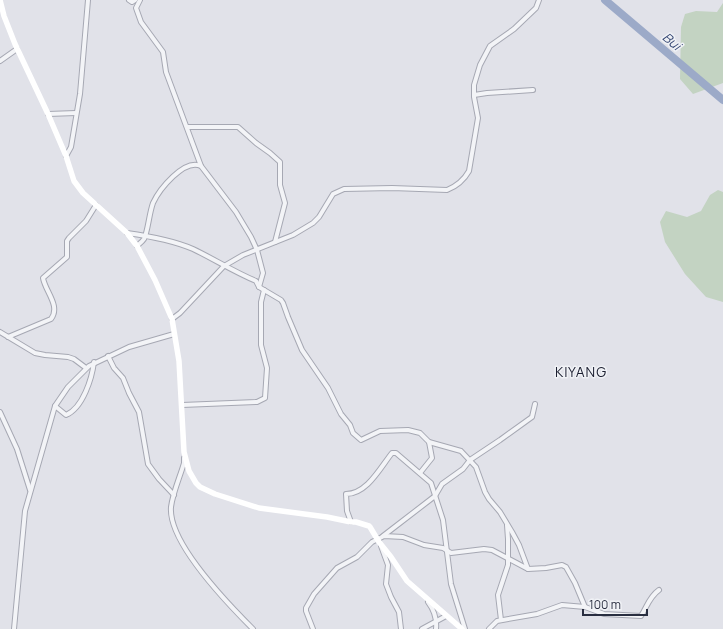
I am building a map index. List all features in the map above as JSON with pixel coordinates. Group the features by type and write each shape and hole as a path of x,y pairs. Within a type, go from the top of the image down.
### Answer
{"main road":[{"path":"0,0 4,16 17,49 48,114 76,183 83,193 127,233 137,246 155,280 172,319 179,361 184,452 189,471 196,483 200,487 215,494 259,508 329,517 362,523 370,527 378,541 402,574 423,596 463,629"}],"street":[{"path":"66,156 70,147 82,74 88,0"},
{"path":"129,0 132,2 135,0"},
{"path":"140,0 136,8 138,15 163,52 166,72 200,166 236,212 257,250 263,273 259,287"},
{"path":"172,319 224,266 293,235 313,223 319,217 333,194 344,189 392,188 447,190 454,187 466,176 469,170 478,118 474,95 474,85 484,55 490,46 514,29 536,8 539,0"},
{"path":"0,61 17,49"},
{"path":"474,95 487,92 533,90"},
{"path":"48,114 76,113"},
{"path":"187,127 238,127 278,160 280,165 280,185 285,204 275,242"},
{"path":"137,246 143,241 153,204 164,186 184,168 193,164 200,166"},
{"path":"8,337 53,316 54,307 43,278 67,257 67,241 86,221 96,205"},
{"path":"127,233 145,236 192,249 256,281 259,287 281,300 302,350 328,388 341,414 350,425 353,434 361,440 371,437 380,431 408,430 420,433 429,442 462,451 478,471 489,499 500,512 512,532 519,545 528,569"},
{"path":"182,405 257,402 265,398 267,368 261,346 260,324 264,290"},
{"path":"0,332 35,353 68,357 74,359 86,368"},
{"path":"14,629 25,510 55,406 68,387 86,368 94,362 129,347 174,334"},
{"path":"108,356 114,368 123,378 139,412 148,464 159,479 174,495"},
{"path":"55,406 66,415 73,409 85,393 90,382 94,362"},
{"path":"313,629 306,611 308,603 337,568 357,557 372,542 378,541 435,496 442,484 463,469 470,460 532,416 535,404"},
{"path":"0,412 17,449 30,490"},
{"path":"420,473 432,458 429,442"},
{"path":"184,452 184,463 171,507 173,523 182,542 209,582 253,629"},
{"path":"351,522 347,511 346,494 352,494 365,488 392,453 396,453 431,483 443,520 451,584 461,616 463,629"},
{"path":"501,620 498,595 507,568 507,525"},
{"path":"378,541 384,536 403,538 424,545 443,548 448,552 461,553 484,549 492,550 528,569 562,565 566,567 575,583 585,607"},
{"path":"378,541 382,546 388,563 386,584 399,612 401,629"},
{"path":"489,629 494,623 501,620 537,614 562,605 585,607 604,614 641,616 650,599 659,590"},
{"path":"423,596 432,606 437,621 436,629"},
{"path":"422,629 446,616"},
{"path":"454,622 461,616"}],"green space":[{"path":"723,3 723,83 693,94 680,79 681,27 685,14 696,11 717,12"},
{"path":"718,190 723,192 723,302 706,297 685,274 665,242 660,222 666,211 687,217 701,211 710,195"}],"waterway":[{"name":"Bui","path":"605,0 723,100"}],"district":[{"name":"KIYANG","path":"581,371"}]}
